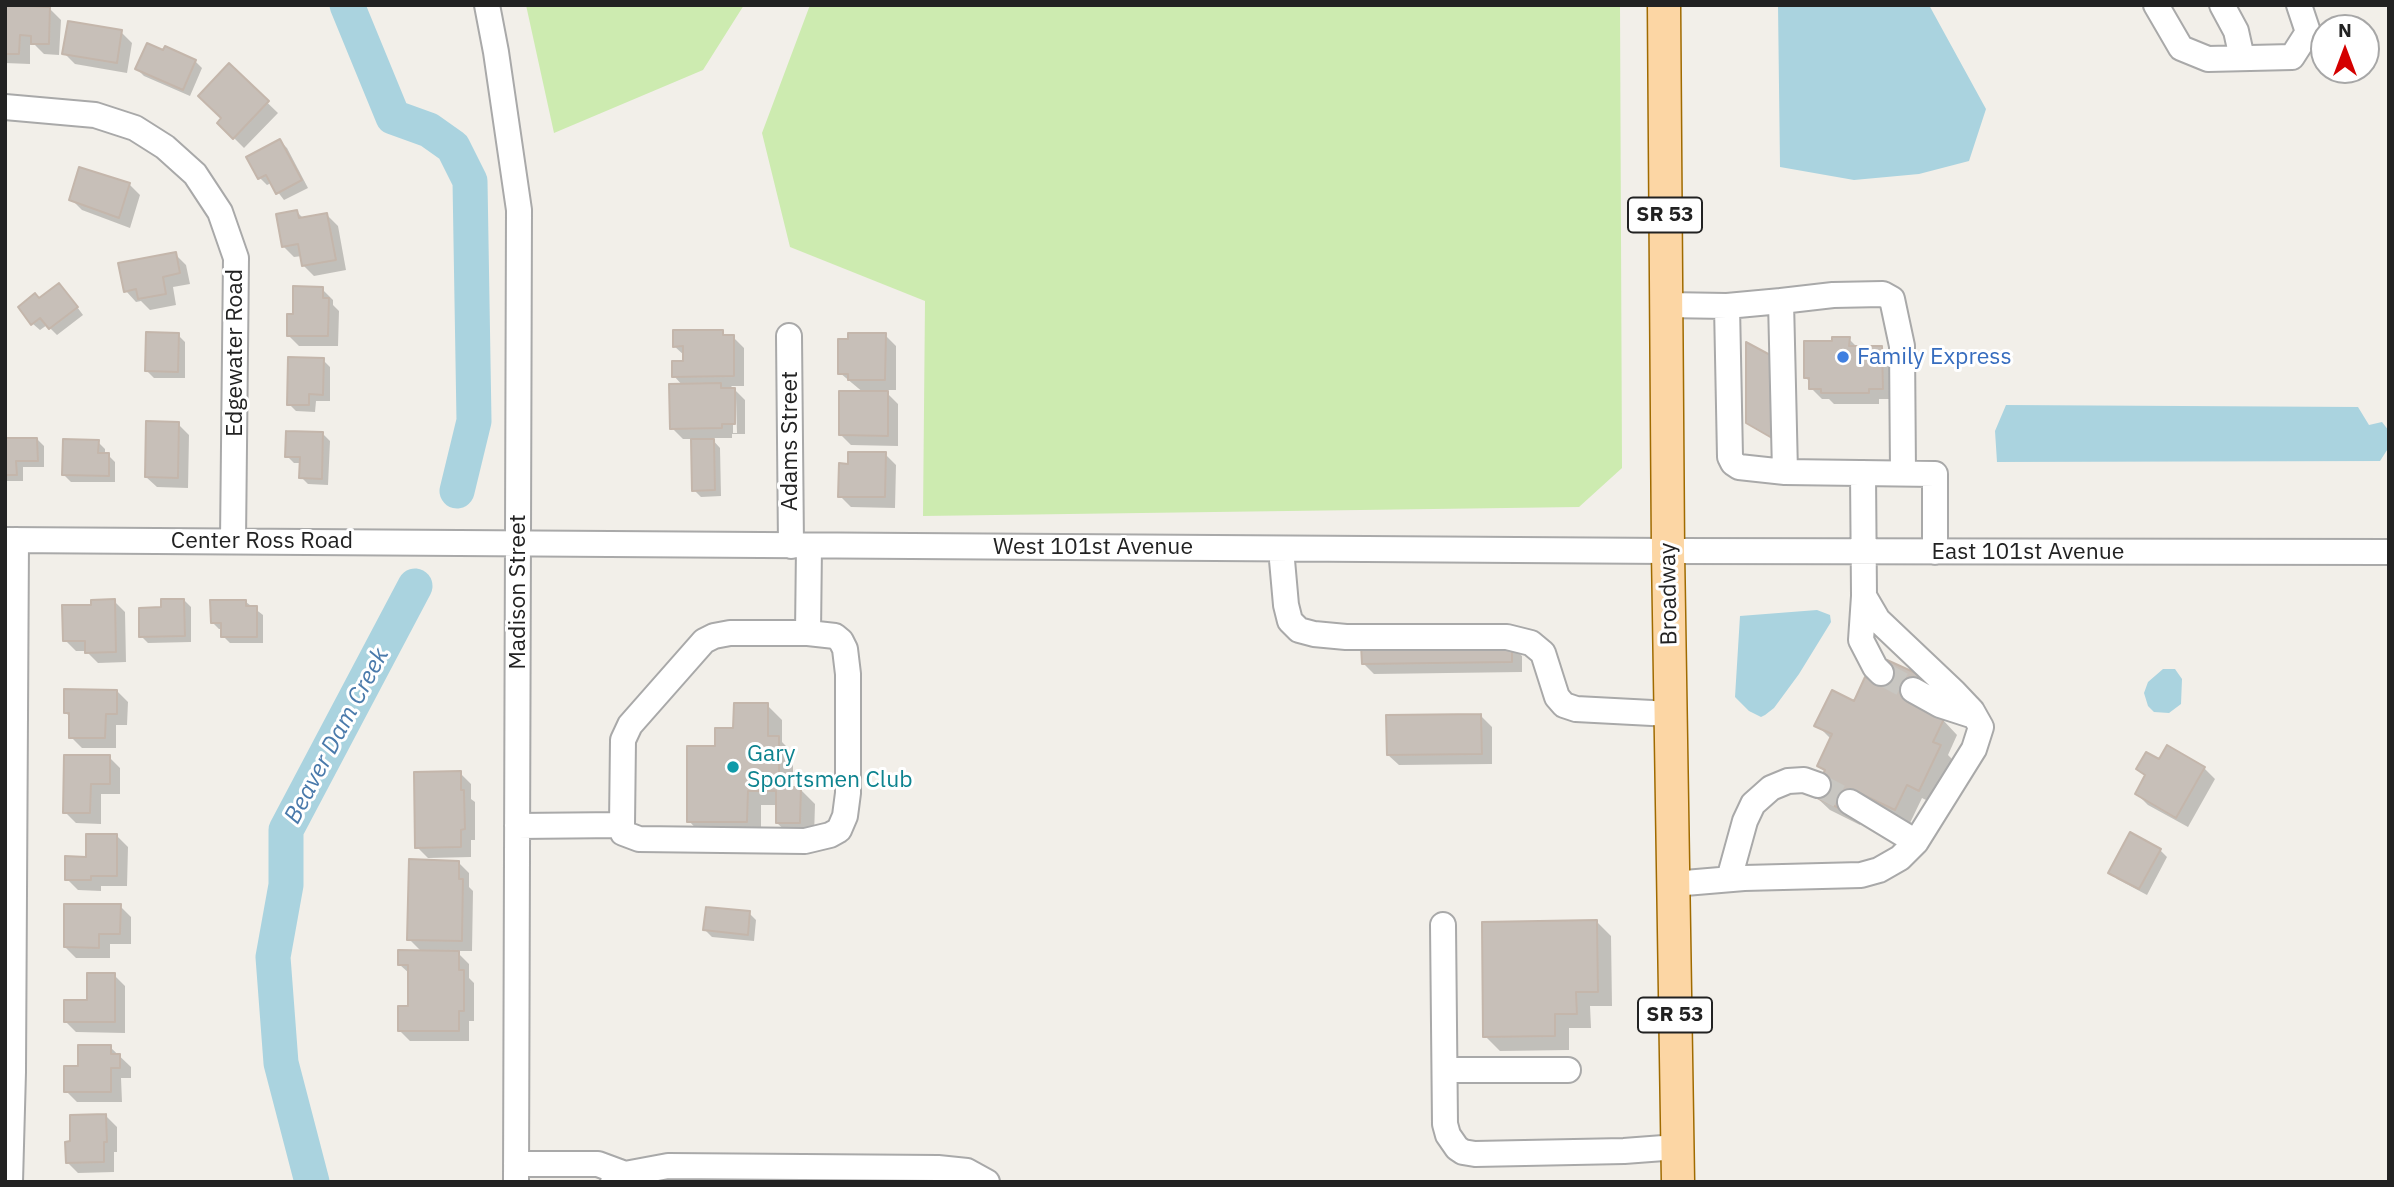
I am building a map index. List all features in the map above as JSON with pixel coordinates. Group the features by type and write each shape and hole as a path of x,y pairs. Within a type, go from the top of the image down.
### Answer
{"main road":[{"name":"Broadway","path":"1664,5 1668,551 1678,1182"}],"street":[{"name":"Madison Street","path":"487,5 519,210 516,1173"},
{"path":"2155,5 2180,48 2208,59 2292,57 2308,32 2299,5"},
{"path":"2222,5 2236,31 2242,58"},
{"name":"Edgewater Road","path":"5,107 95,115 135,128 165,147 195,174 220,212 236,258 233,540"},
{"path":"1666,305 1727,306 1833,295 1883,294 1892,299 1902,346 1903,473"},
{"path":"1781,301 1785,472"},
{"path":"1727,306 1732,463 1739,467 1785,472 1935,474 1935,552"},
{"name":"Adams Street","path":"789,336 800,546 808,633"},
{"path":"1863,473 1864,596 1861,640 1881,673"},
{"name":"Center Ross Road","path":"11,540 519,542"},
{"path":"10,1182 11,540"},
{"name":"West 101st Avenue","path":"519,542 1668,551"},
{"path":"1280,549 1286,605 1290,621 1299,631 1346,637 1507,637 1531,643 1543,653 1557,697 1564,705 1576,709 1671,714"},
{"name":"East 101st Avenue","path":"1668,551 2389,552"},
{"path":"1673,884 1730,879 1861,875 1879,870 1900,858 1916,842 1974,749 1981,727 1954,692 1878,620 1864,596"},
{"path":"730,633 808,633 835,636 841,641 845,649 848,674 848,793 845,816 839,830 805,841 639,839 623,833 622,825 623,740 639,712 704,641 730,633"},
{"path":"1913,690 1940,705 1975,716"},
{"path":"1730,879 1745,821 1753,804 1771,788 1788,781 1804,780 1818,785"},
{"path":"1850,802 1916,842"},
{"path":"517,826 622,825"},
{"path":"1443,925 1445,1124 1448,1135 1457,1147 1463,1152 1567,1153 1677,1147"},
{"path":"1445,1070 1568,1070"},
{"path":"516,1173 598,1164 619,1178 667,1166 937,1168 967,1171 987,1182"}],"green space":[{"path":"526,5 744,5 703,70 554,133"},
{"path":"810,5 1620,5 1622,468 1579,507 923,516 925,301 790,247 762,133"}],"water":[{"path":"1778,5 1929,5 1986,109 1969,161 1919,174 1854,180 1780,167"},
{"path":"2006,405 2358,407 2369,425 2382,422 2389,431 2389,447 2380,461 1997,462 1995,431"},
{"path":"1817,610 1830,615 1831,622 1799,674 1774,708 1765,715 1761,717 1749,711 1735,697 1740,616"},
{"path":"2163,669 2175,669 2182,679 2181,704 2169,713 2154,712 2148,706 2144,693 2148,682"}],"building":[{"path":"5,5 50,7 49,44 31,44 31,36 20,35 19,54 5,54"},
{"path":"68,21 122,30 117,63 62,54"},
{"path":"147,43 163,50 165,46 196,60 183,90 135,69"},
{"path":"229,63 269,101 233,139 217,123 221,118 198,96"},
{"path":"280,139 302,180 276,194 266,175 258,179 246,157"},
{"path":"79,167 130,183 119,218 69,200"},
{"path":"297,210 299,218 327,213 336,260 302,266 298,244 282,247 276,214"},
{"path":"176,252 180,273 163,277 166,294 138,299 136,289 124,292 118,263"},
{"path":"59,283 78,307 49,329 40,318 31,325 18,307 35,293 39,298"},
{"path":"293,286 323,287 323,298 329,298 328,336 287,336 287,314 293,314"},
{"path":"673,330 723,330 723,335 734,335 734,376 672,377 672,361 683,361 683,346 673,347"},
{"path":"146,332 179,333 178,372 145,371"},
{"path":"848,333 886,333 885,380 848,380 848,374 838,374 838,339 848,339"},
{"name":"Family Express","path":"1832,337 1850,337 1849,346 1882,346 1883,389 1869,389 1869,393 1821,393 1821,389 1809,389 1809,378 1804,378 1804,341 1832,341"},
{"path":"1746,342 1772,356 1772,438 1746,423"},
{"path":"288,357 324,358 323,395 309,394 309,405 287,405"},
{"path":"721,383 721,388 735,388 735,424 722,424 722,428 670,429 669,384"},
{"path":"839,391 888,391 888,436 839,435"},
{"path":"146,421 179,422 178,478 145,477"},
{"path":"286,431 323,432 322,479 299,478 300,457 285,457"},
{"path":"5,438 37,438 38,461 16,461 17,475 5,475"},
{"path":"63,439 99,440 98,453 109,453 109,476 62,475"},
{"path":"691,439 714,439 715,490 692,491"},
{"path":"848,452 886,452 885,497 838,497 839,463 848,464"},
{"path":"115,599 116,652 85,653 85,641 63,641 62,605 91,605 91,600"},
{"path":"161,599 184,599 185,636 139,637 139,608 161,607"},
{"path":"210,600 246,600 246,606 257,606 257,637 221,637 221,623 211,623"},
{"path":"1512,644 1512,662 1362,664 1361,645"},
{"path":"1887,660 1920,675 1908,702 1944,719 1933,742 1941,745 1919,791 1907,785 1895,810 1855,791 1845,811 1813,796 1825,770 1817,766 1832,734 1814,726 1832,690 1854,701 1865,677 1877,682"},
{"path":"64,689 117,690 117,714 106,714 105,738 69,738 69,713 64,713"},
{"name":"Gary Sportsmen Club","path":"734,703 768,703 768,736 779,736 779,787 801,787 800,823 776,823 776,791 748,791 747,822 687,822 687,746 715,746 715,728 733,728"},
{"path":"1481,714 1482,754 1387,755 1386,715"},
{"path":"2167,745 2205,767 2176,818 2135,794 2145,775 2136,769 2146,752 2159,759"},
{"path":"64,755 110,755 110,784 91,784 90,813 63,813"},
{"path":"461,771 465,829 461,830 461,847 415,848 414,772"},
{"path":"2130,832 2161,849 2139,889 2108,873"},
{"path":"86,834 117,834 117,876 65,880 65,856 86,857"},
{"path":"409,859 459,861 459,879 463,879 462,941 407,940"},
{"path":"64,904 121,904 120,934 99,934 99,948 64,947"},
{"path":"706,907 750,911 748,935 703,930"},
{"path":"1597,920 1598,992 1576,992 1577,1014 1555,1014 1555,1036 1483,1037 1482,922"},
{"path":"398,950 459,951 459,970 464,970 464,1011 459,1011 459,1031 398,1031 398,1006 408,1006 408,965 398,965"},
{"path":"87,973 115,973 115,1022 64,1022 64,1000 87,1000"},
{"path":"78,1045 111,1045 111,1054 120,1054 120,1068 111,1068 111,1092 64,1092 64,1066 78,1066"},
{"path":"106,1114 107,1142 104,1142 104,1162 66,1163 65,1142 70,1141 70,1115"}],"waterway":[{"name":"Beaver Dam Creek","path":"347,5 393,117 429,130 453,147 470,181 474,421 457,491"},
{"name":"Beaver Dam Creek","path":"312,1182 281,1063 273,957 286,885 286,830 415,586"}],"tunnel":[{"path":"1881,673 1913,690"},
{"path":"1818,785 1850,802"}],"place":[{"name":"Family Express","path":"1843,357"},
{"name":"Gary Sportsmen Club","path":"733,767"}]}
